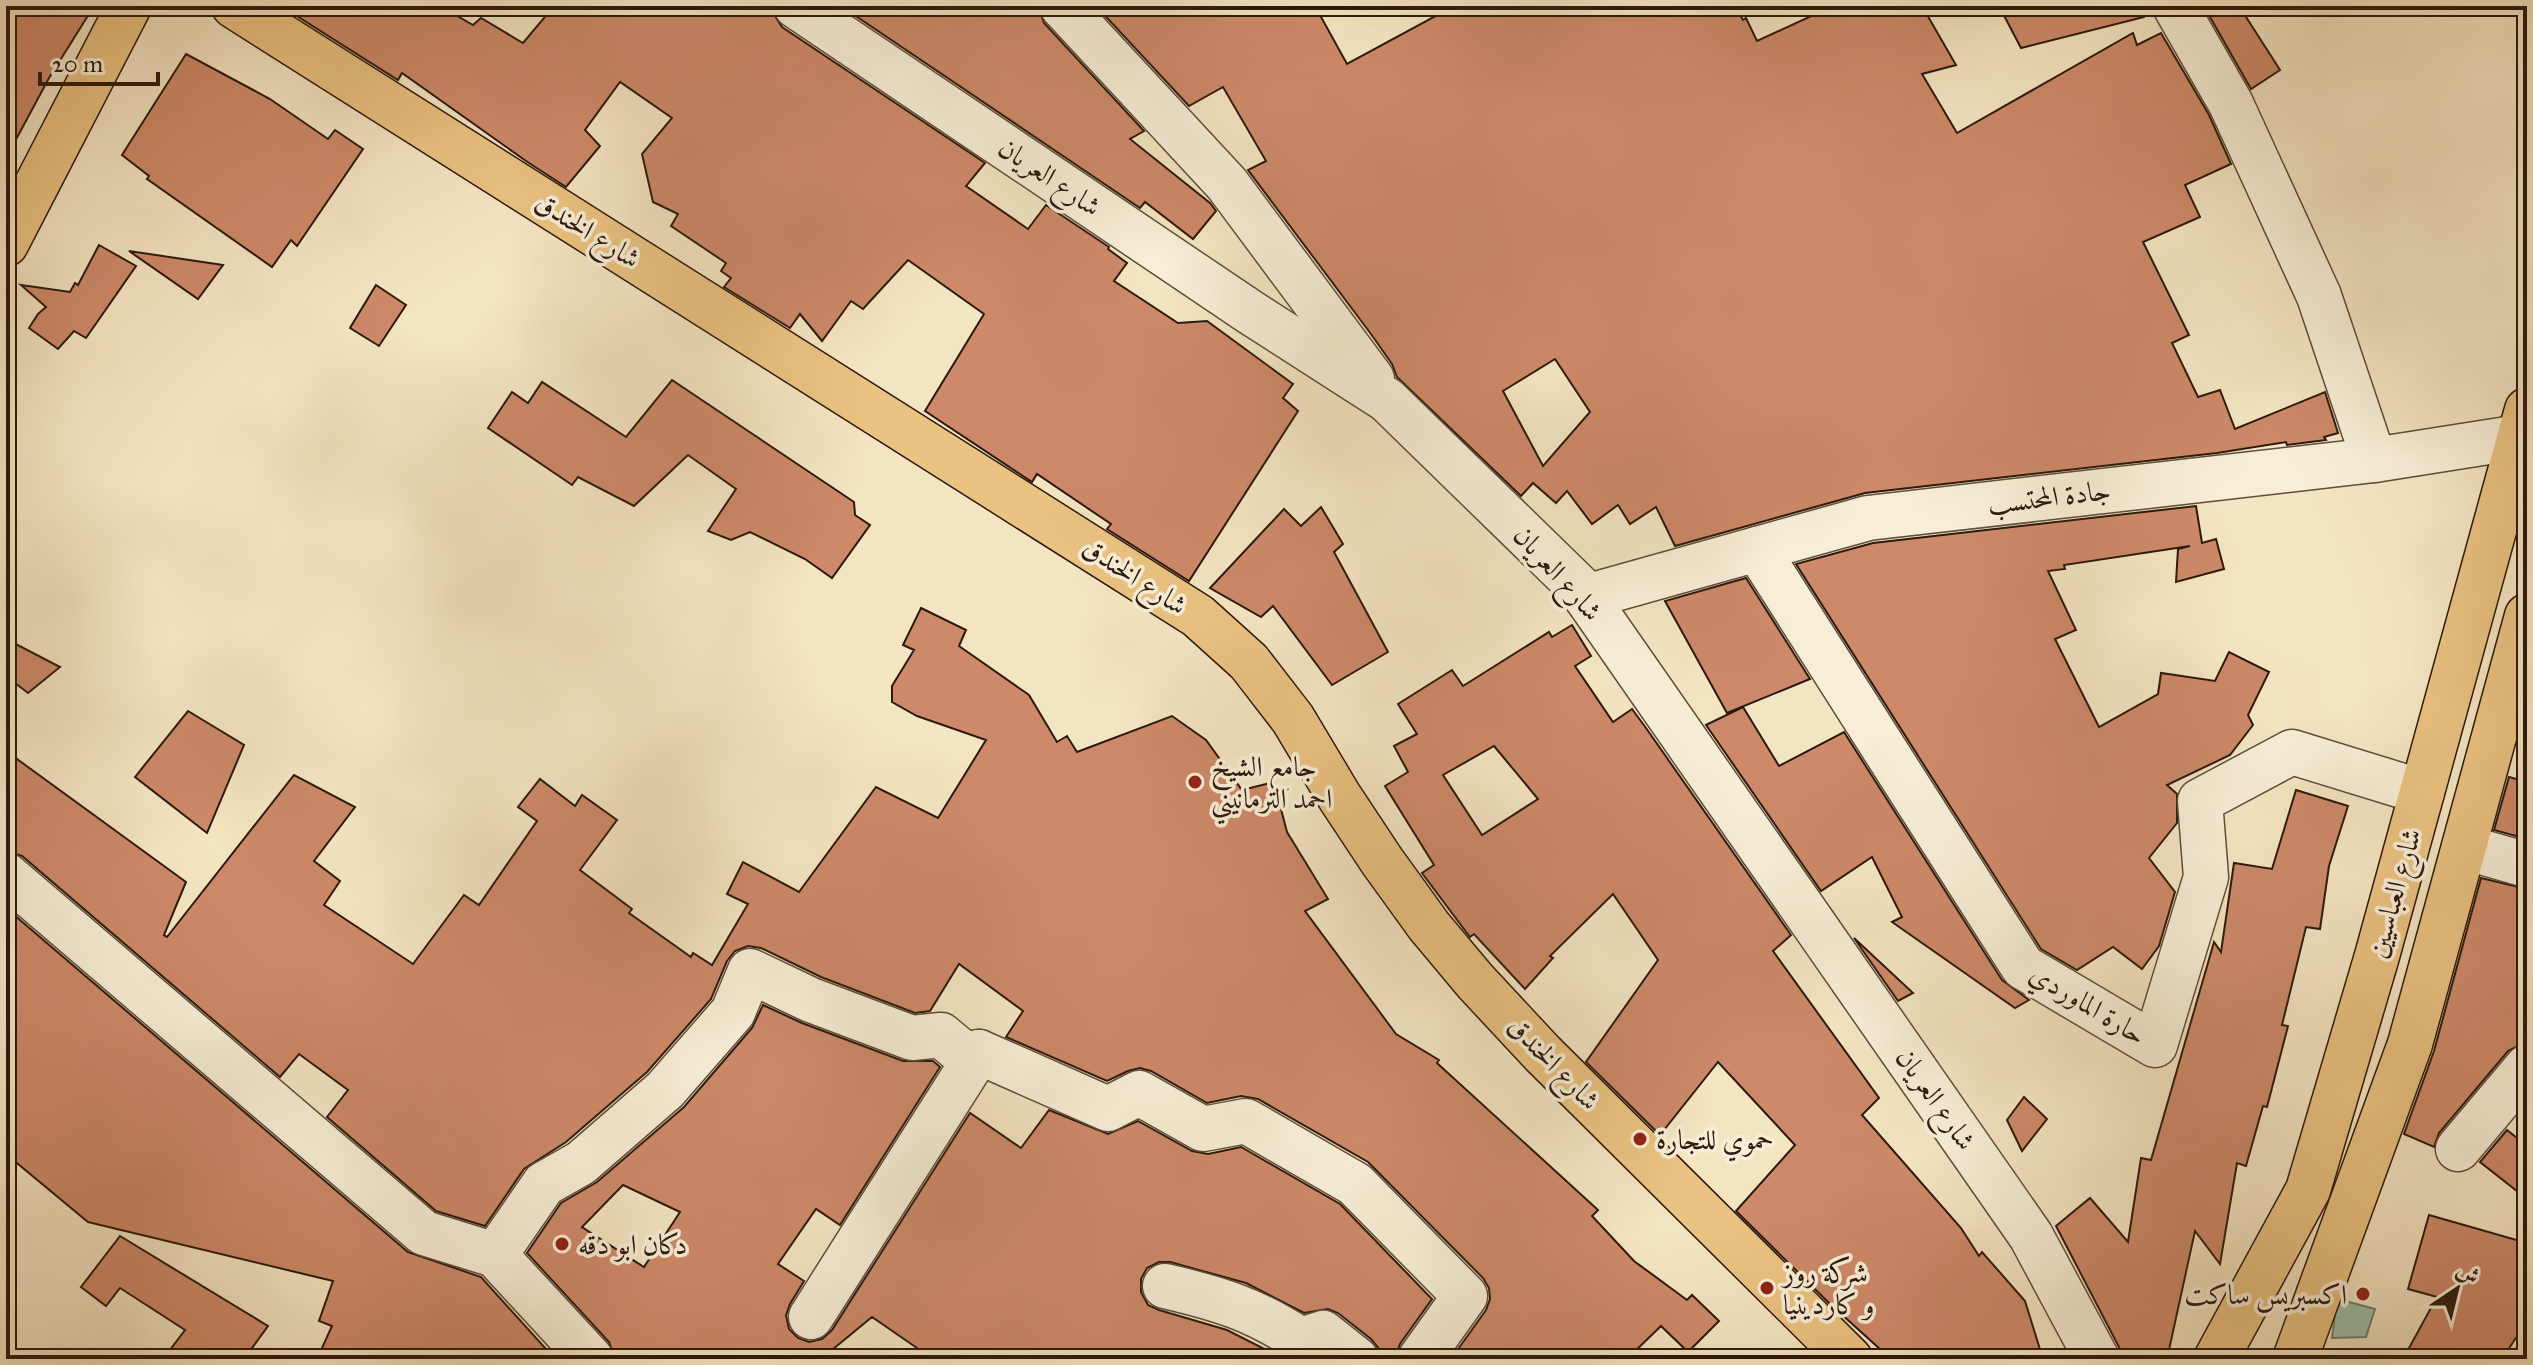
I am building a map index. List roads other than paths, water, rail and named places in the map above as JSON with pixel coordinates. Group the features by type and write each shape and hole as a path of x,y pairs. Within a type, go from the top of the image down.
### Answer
{"main road":[{"path":"6,244 129,6"},
{"name":"شارع الخندق","path":"234,6 1198,616 1249,662 1293,719 1382,861 1429,926 1475,981 1565,1076 1850,1359"},
{"name":"شارع العباسيين","path":"2216,1359 2308,1190 2524,424"},
{"name":"شارع العباسيين","path":"2295,1359 2410,1044 2527,616"}],"street":[{"name":"شارع العريان","path":"796,6 1237,303 1387,400 1586,597 2031,1236 2097,1359"},
{"path":"1063,6 1227,184 1387,400"},
{"path":"2175,6 2231,104 2319,296 2374,460"},
{"name":"جادة المحتسب","path":"1586,597 1868,518 2374,460 2524,424"},
{"name":"حارة الماوردي","path":"1757,549 2023,967 2155,1045 2206,877 2200,801 2292,752 2422,792"},
{"path":"2464,847 2527,865"},
{"path":"6,875 424,1233 495,1255 591,1359"},
{"path":"495,1255 544,1184 581,1163 665,1090 733,1012 750,971 811,1000 912,1038 941,1035 965,1055 979,1052 1108,1109 1139,1093 1203,1129 1246,1121 1355,1184 1465,1296 1420,1359"},
{"path":"811,1317 979,1052"},
{"path":"2458,1149 2527,1067"},
{"path":"1165,1286 1224,1300 1270,1320 1301,1340 1323,1333 1356,1359"}],"place":[{"name":"جامع الشيخ احمد الترمانيني","path":"1195,782"},
{"name":"حموي للتجارة","path":"1640,1139"},
{"name":"دكان ابو دقه","path":"562,1244"},
{"name":"شركة روز و كاردينيا","path":"1767,1288"},
{"name":"اكسبريس ساكت","path":"2363,1294"}]}
